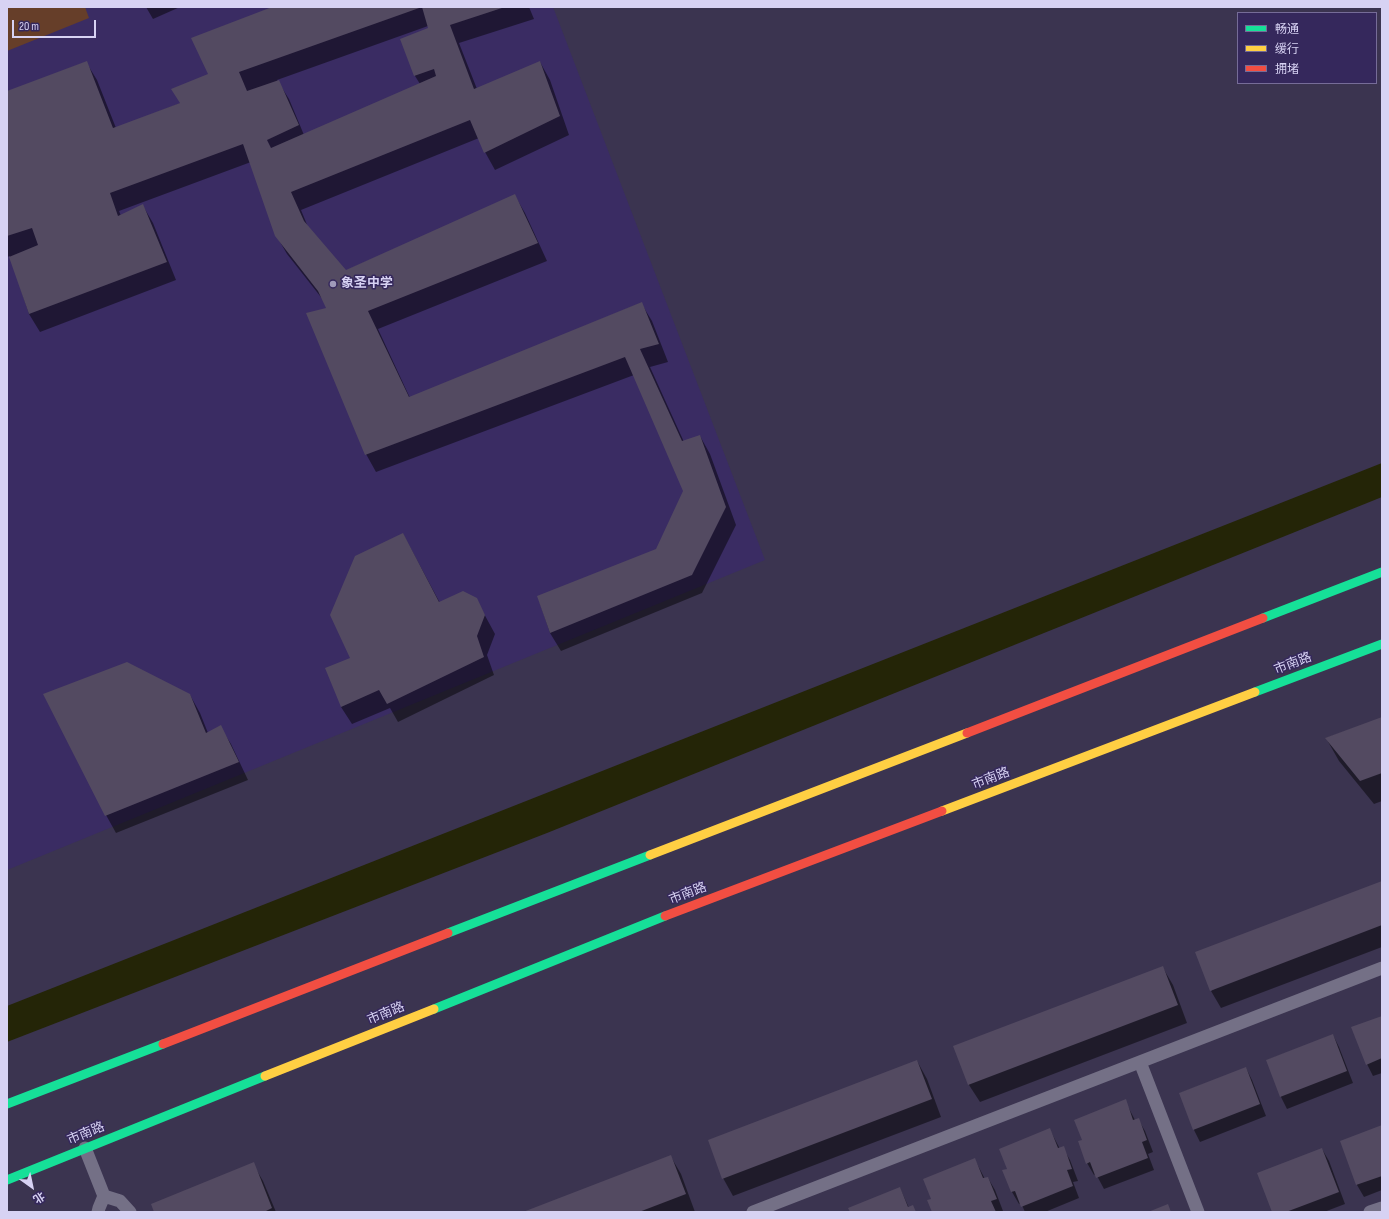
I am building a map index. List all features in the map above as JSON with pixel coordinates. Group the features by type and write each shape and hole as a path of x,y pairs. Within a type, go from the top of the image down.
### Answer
{"highway":[{"path":"7,1104 1382,572"},
{"name":"市南路","path":"7,1180 655,920 1382,644"}],"lane":[{"path":"753,1212 1382,968"},
{"path":"1140,1062 1198,1212"},
{"path":"85,1148 104,1196 98,1208 98,1212"},
{"path":"104,1196 120,1201 130,1212"},
{"path":"1370,1212 1382,1208"}],"shaded area":[{"name":"象圣中学","path":"7,7 553,7 765,560 7,870"},
{"path":"7,7 85,7 89,18 7,51"},
{"path":"1382,463 1382,497 547,833 7,1042 7,1006"}],"building":[{"path":"272,7 422,7 505,7 450,25 474,89 540,61 560,116 484,153 470,120 291,192 304,221 346,270 515,194 538,243 368,311 409,397 642,302 659,344 640,349 682,441 700,435 726,507 692,575 550,633 537,596 656,549 683,491 625,357 365,455 306,313 326,308 318,291 275,236 243,144 110,193 118,216 143,204 167,262 29,314 9,257 38,245 32,228 7,236 7,91 87,61 113,128 180,103 171,89 208,74 191,38","holes":["422,7 428,28 400,39 414,76 434,69 436,76 271,148 267,140 299,125 279,80 247,91 239,72"]},
{"path":"403,533 439,602 463,591 477,598 485,615 477,636 484,657 387,704 379,690 341,707 325,668 350,658 330,615 355,556"},
{"path":"127,662 190,694 206,733 221,725 239,762 105,816 43,694"},
{"path":"1382,717 1382,773 1360,781 1325,738"},
{"path":"1382,881 1382,925 1210,991 1195,952"},
{"path":"1163,966 1178,1005 968,1085 953,1046"},
{"path":"1382,1016 1382,1058 1366,1065 1351,1027"},
{"path":"1333,1034 1347,1071 1280,1097 1266,1060"},
{"path":"917,1060 932,1099 722,1179 708,1140"},
{"path":"1246,1067 1260,1104 1193,1130 1179,1093"},
{"path":"1126,1099 1133,1120 1139,1118 1147,1140 1142,1142 1148,1158 1096,1178 1090,1162 1086,1164 1078,1141 1082,1140 1074,1120"},
{"path":"1382,1125 1382,1176 1356,1185 1340,1141"},
{"path":"1050,1128 1058,1148 1064,1146 1072,1169 1067,1170 1073,1186 1021,1207 1015,1191 1011,1192 1002,1170 1007,1169 999,1149"},
{"path":"1322,1148 1339,1192 1286,1212 1272,1212 1257,1173"},
{"path":"671,1155 686,1194 639,1212 523,1212"},
{"path":"975,1158 983,1178 988,1177 997,1199 991,1201 996,1212 932,1212 927,1200 931,1199 923,1179"},
{"path":"254,1162 272,1208 264,1212 154,1212 151,1204"},
{"path":"900,1187 908,1207 913,1205 916,1212 850,1212 848,1208"},
{"path":"1168,1204 1171,1212 1148,1212"}],"traffic: fast":[{"path":"1263,618 1382,572"},
{"path":"1255,692 1382,644"},
{"path":"448,933 650,855"},
{"path":"434,1009 665,916"},
{"path":"7,1104 163,1044"},
{"path":"7,1180 265,1076"}],"traffic: slow":[{"path":"942,811 1255,692"},
{"path":"650,855 967,733"},
{"path":"265,1076 434,1009"}],"traffic: jam":[{"path":"967,733 1263,618"},
{"path":"665,916 942,811"},
{"path":"163,1044 448,933"}],"place":[{"name":"象圣中学","path":"333,284"}]}
